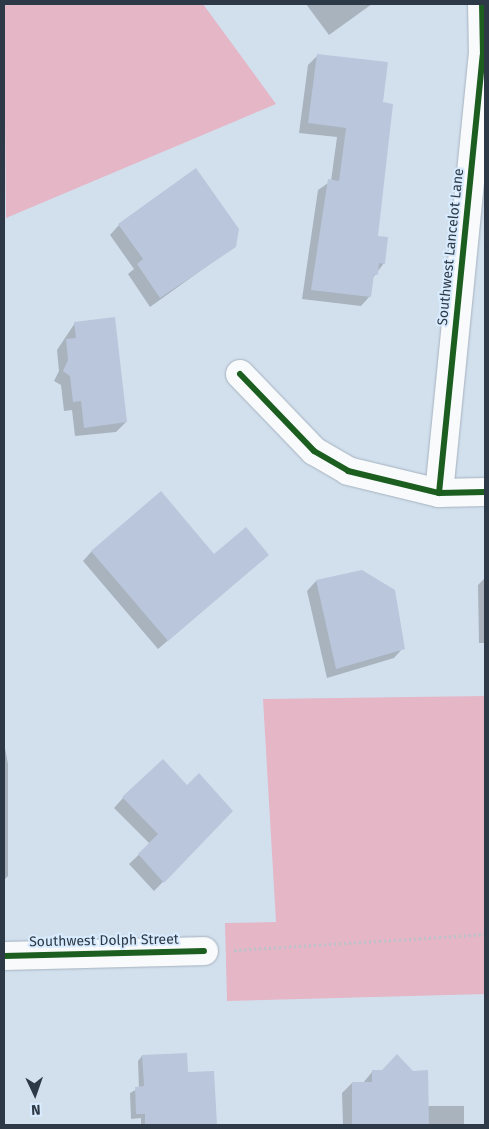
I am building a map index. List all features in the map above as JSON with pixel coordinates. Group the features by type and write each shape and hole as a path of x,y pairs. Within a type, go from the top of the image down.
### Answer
{"street":[{"name":"Southwest Lancelot Lane","path":"439,493 483,55 482,4"},
{"path":"240,374 314,451 348,471 439,493 485,492"},
{"name":"Southwest Dolph Street","path":"4,956 204,951"}],"path":[{"path":"204,951 485,934"}],"shaded area":[{"path":"4,4 203,4 276,104 6,218"},
{"path":"485,696 485,994 227,1001 225,923 276,922 263,699"}],"building":[{"path":"317,54 388,62 383,102 393,104 378,236 388,237 385,264 379,263 378,275 374,274 371,297 311,290 328,179 339,181 346,128 308,123"},
{"path":"196,168 239,229 236,247 160,298 137,264 143,259 118,224"},
{"path":"115,317 127,422 84,428 81,401 73,402 70,376 63,371 68,360 66,339 76,338 74,322"},
{"path":"161,491 214,554 246,527 269,555 168,641 91,551"},
{"path":"362,570 395,590 405,649 336,669 316,580"},
{"path":"163,759 187,785 199,773 233,811 164,883 138,854 158,834 122,797"},
{"path":"187,1053 188,1072 214,1071 217,1125 145,1125 145,1114 136,1114 135,1087 144,1086 142,1055"},
{"path":"397,1054 413,1071 428,1070 429,1125 352,1125 352,1082 372,1082 372,1070 382,1070"}],"cycle path":[{"path":"439,493 483,55 482,4"},
{"path":"240,374 314,451 348,471 439,493 485,492"},
{"path":"4,956 204,951"}]}
